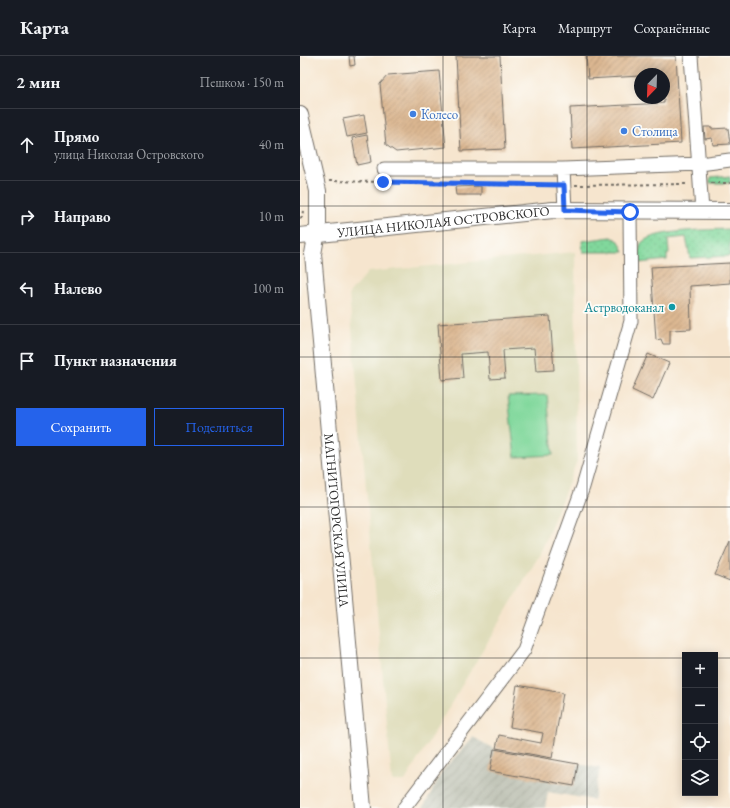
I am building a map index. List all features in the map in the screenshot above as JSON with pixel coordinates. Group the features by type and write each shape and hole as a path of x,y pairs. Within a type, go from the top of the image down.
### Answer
{"main road":[{"name":"МАГНИТОГОРСКАЯ УЛИЦА","path":"300,115 304,148 316,181 319,209 317,234 313,254 363,808"},
{"name":"УЛИЦА НИКОЛАЯ ОСТРОВСКОГО","path":"300,236 565,210 630,212 730,211"}],"lane":[{"path":"691,56 698,211"},
{"path":"384,169 563,169 696,164 730,160"},
{"path":"563,169 565,210"},
{"path":"404,808 524,650 583,487 631,321 630,212"}],"path":[{"path":"316,181 383,182"},
{"path":"399,182 564,185 730,183"},
{"path":"300,218 302,217 304,210"}],"shaded area":[{"path":"575,252 577,461 540,554 405,781 392,781 349,294 368,272"},
{"path":"473,737 494,749 600,768 594,800 548,792 545,808 423,808 443,770"}],"green space":[{"path":"730,176 730,183 710,183 710,178"},
{"path":"730,229 730,256 690,258 686,237 668,239 669,254 667,255 667,260 639,263 640,245 645,240 655,236 681,231"},
{"path":"611,237 619,241 624,252 583,252 582,241"},
{"path":"547,395 553,455 515,457 508,396"}],"building":[{"path":"349,56 354,56 355,65 350,66"},
{"path":"456,56 500,56 505,149 461,151"},
{"path":"586,56 676,56 681,143 572,149 570,108 670,104 670,68 634,68 634,76 588,79"},
{"name":"Колесо","path":"439,71 446,147 396,152 386,145 380,84 388,75"},
{"path":"364,115 367,133 347,137 343,119"},
{"path":"704,127 711,127 711,129 728,128 730,144 713,145 712,138 705,139"},
{"path":"367,135 371,162 357,165 352,138"},
{"path":"481,186 481,195 456,195 455,187"},
{"name":"Астрводоканал","path":"730,263 730,283 690,286 691,329 670,330 670,344 663,344 661,339 656,340 651,267"},
{"path":"550,316 554,370 536,371 534,348 503,350 505,378 490,379 488,352 461,354 463,378 442,380 438,324"},
{"path":"648,354 669,363 653,400 632,390"},
{"path":"730,541 730,581 715,575"},
{"path":"517,685 563,693 552,758 496,748 499,735 541,743 543,733 510,727"},
{"path":"494,749 578,764 574,786 490,771"}],"place":[{"name":"Колесо","path":"413,114"},
{"name":"Столица","path":"624,131"},
{"name":"Астрводоканал","path":"672,307"}],"route":[{"path":"383,182 564,185 565,210 630,212"}]}
